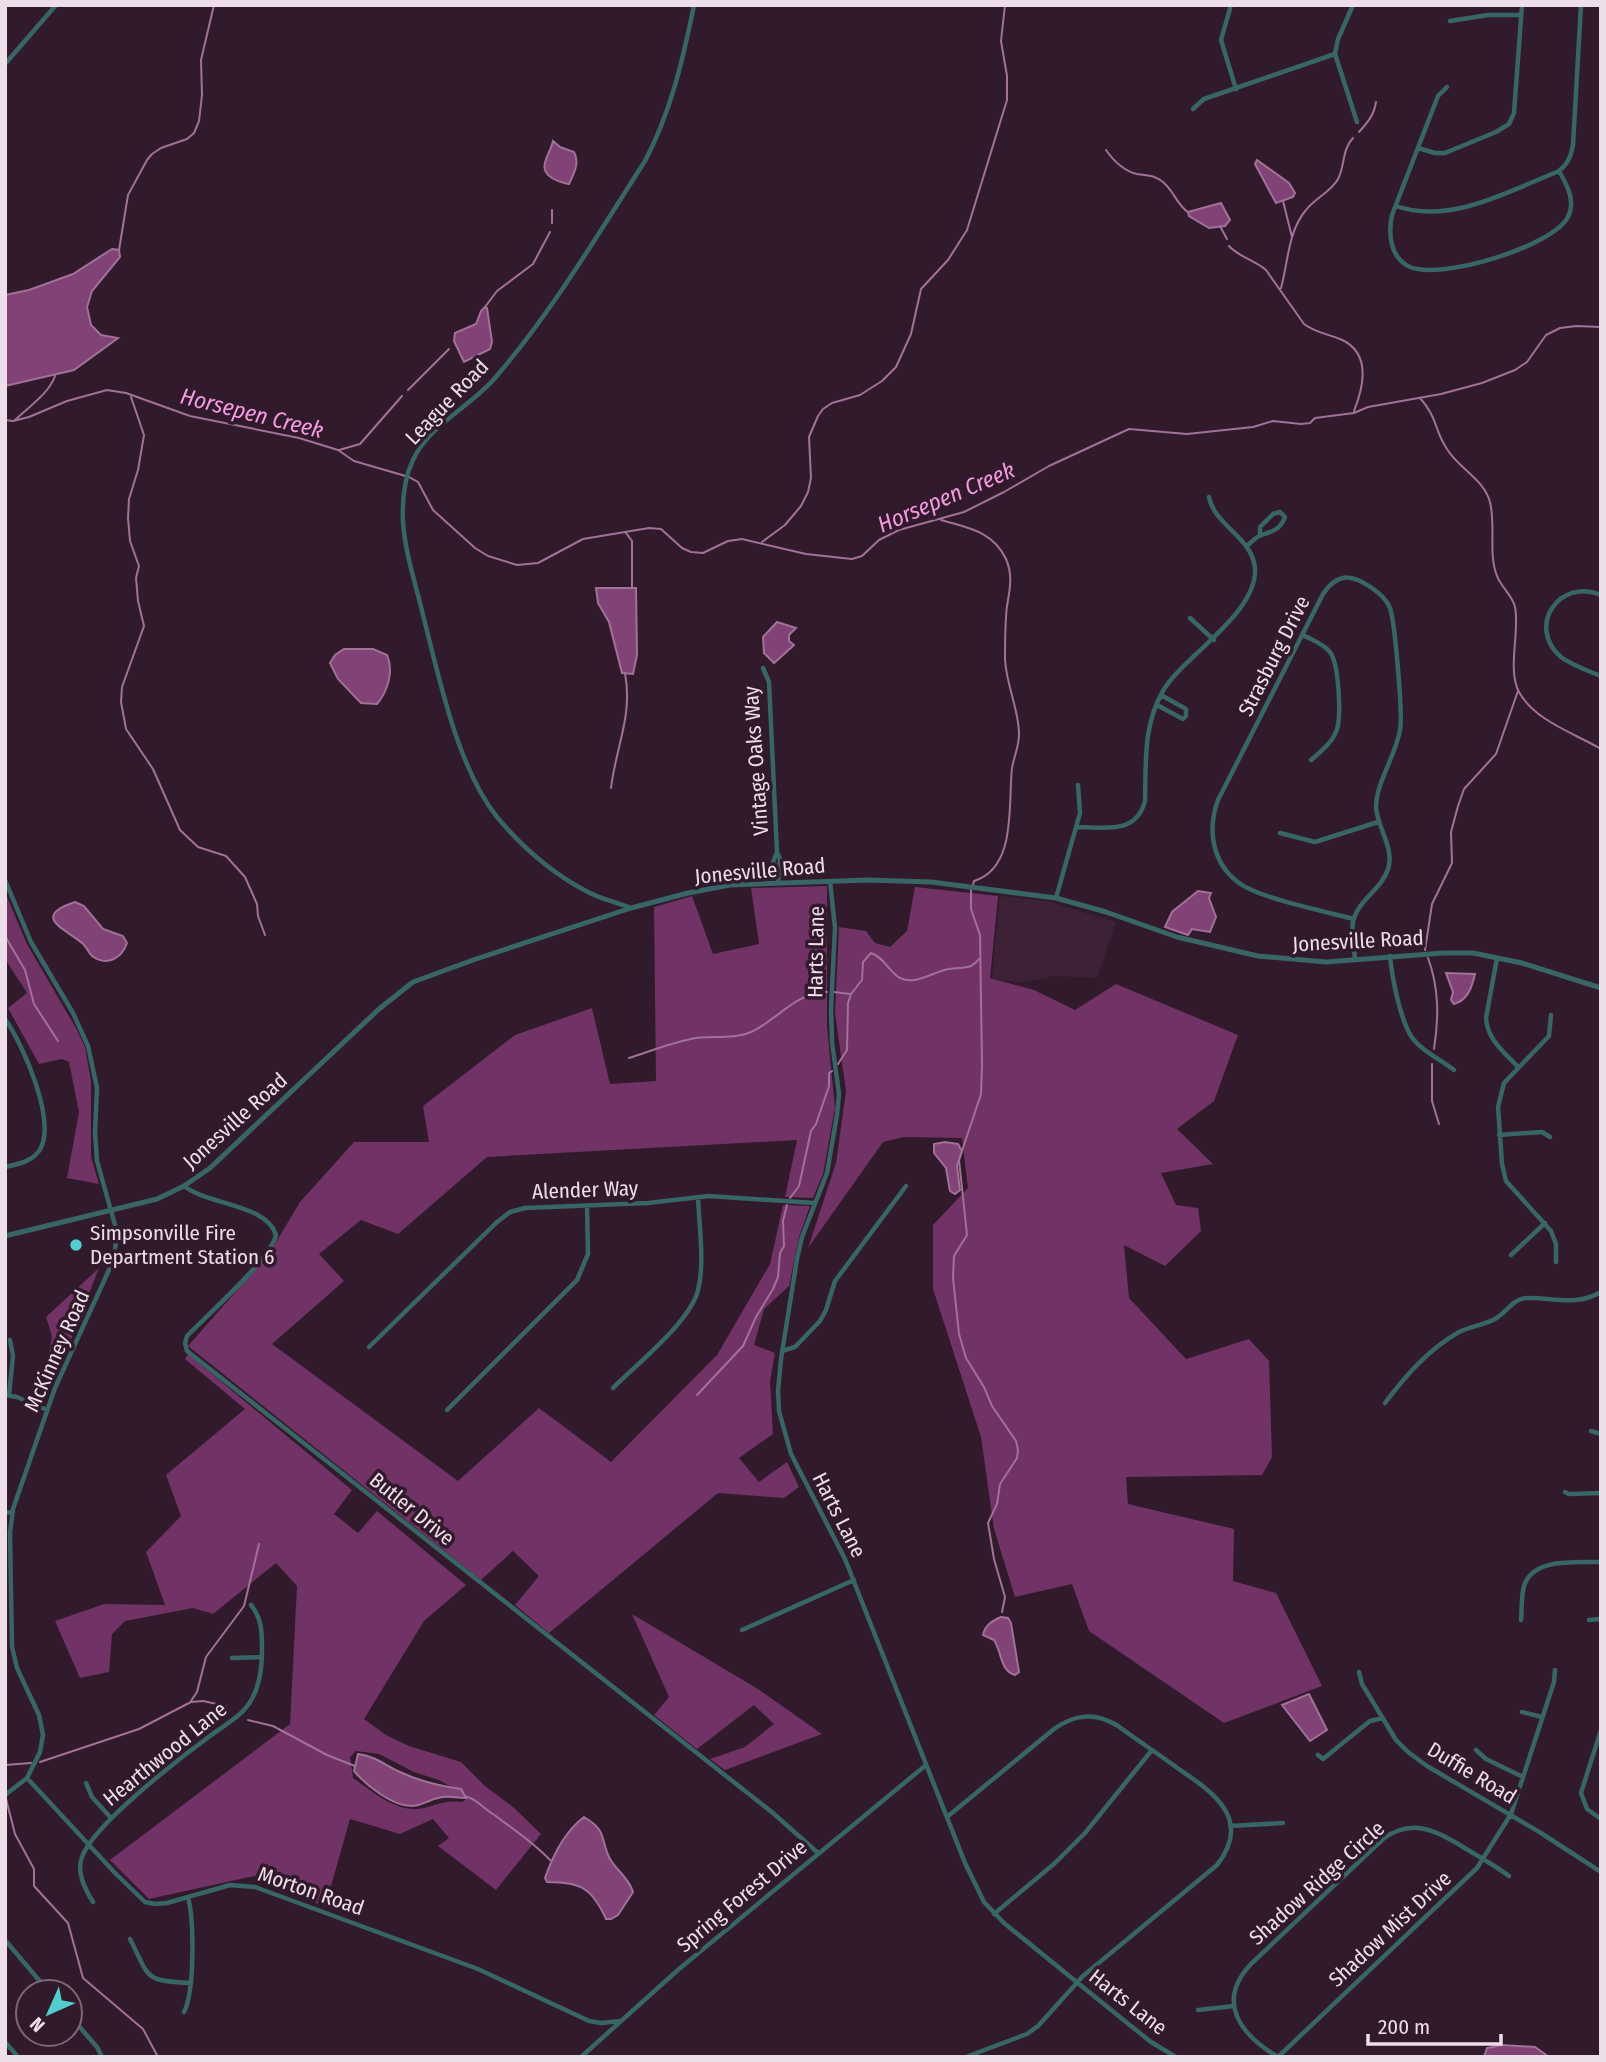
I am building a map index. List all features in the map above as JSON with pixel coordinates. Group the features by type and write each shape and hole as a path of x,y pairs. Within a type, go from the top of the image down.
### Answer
{"street":[{"path":"5,64 56,5"},
{"name":"League Road","path":"631,908 587,891 542,862 501,821 479,788 462,751 448,706 406,547 402,511 405,484 416,455 426,441 472,401 505,366 559,291 645,161 670,104 694,5"},
{"path":"1231,5 1221,40 1236,89"},
{"path":"1353,5 1338,39 1335,54 1357,122"},
{"path":"1418,148 1445,153 1471,144 1509,124 1514,113 1522,5"},
{"path":"1396,206 1421,212 1469,206 1559,171 1571,156 1573,145 1581,5"},
{"path":"1450,21 1488,15 1521,15"},
{"path":"1193,109 1204,99 1335,54"},
{"path":"1447,87 1438,96 1392,215 1390,232 1395,254 1401,261 1408,266 1432,270 1475,264 1547,238 1560,227 1571,205 1570,192 1559,171"},
{"path":"1077,827 1124,826 1132,824 1142,811 1147,730 1161,695 1174,676 1214,640 1243,602 1252,585 1255,570 1247,546 1211,506 1209,497"},
{"path":"1247,546 1260,535 1271,534 1282,525 1285,517 1280,512 1273,514 1260,527 1260,535"},
{"name":"Strasburg Drive","path":"1341,578 1359,579 1376,591 1390,607 1401,727 1377,796 1378,822 1389,853 1388,871 1380,885 1362,904 1354,919 1262,893 1240,883 1222,864 1212,836 1212,816 1218,800 1303,635 1330,584 1341,578"},
{"path":"1601,595 1584,590 1568,594 1553,606 1547,621 1551,646 1562,657 1601,676"},
{"path":"1190,618 1214,640"},
{"path":"1303,635 1331,653 1340,722 1336,734 1311,760"},
{"name":"Vintage Oaks Way","path":"763,668 769,682 777,852 780,859 779,883"},
{"path":"1157,705 1183,719 1186,716 1186,709 1161,695"},
{"path":"1056,898 1077,827 1081,805 1078,785"},
{"path":"1280,833 1315,842 1378,822"},
{"name":"Jonesville Road","path":"5,1236 157,1199 184,1186 210,1168 377,1011 413,982 631,908 712,888 900,879 964,886 1056,898 1177,937 1237,952 1305,962 1463,953 1497,957 1601,989"},
{"name":"McKinney Road","path":"5,880 32,942 73,1013 88,1046 97,1088 97,1161 113,1210 118,1237 114,1259 67,1359 47,1410 13,1512 10,1533 13,1654 43,1730 40,1752 27,1779"},
{"name":"Harts Lane","path":"830,881 835,928 831,993 832,1042 839,1102 832,1150 797,1259 782,1351 778,1401 786,1442 837,1540 975,1885 994,1914 1151,2042 1176,2057"},
{"path":"1354,919 1355,959"},
{"path":"1390,956 1392,982 1411,1036 1454,1070"},
{"path":"1497,957 1486,1027 1518,1067"},
{"path":"1551,1015 1549,1036 1504,1083 1499,1098 1499,1135 1507,1181 1545,1223 1556,1244 1556,1262"},
{"path":"5,1019 34,1075 44,1132 42,1143 34,1157 24,1163 5,1167"},
{"path":"1499,1135 1542,1132 1550,1137"},
{"name":"Butler Drive","path":"184,1186 201,1196 250,1212 267,1223 276,1235 271,1247 249,1273 187,1336 184,1346 187,1351 773,1813 818,1853"},
{"path":"782,1351 795,1347 820,1321 835,1281 906,1186"},
{"name":"Alender Way","path":"369,1347 506,1215 525,1208 648,1203 719,1196 814,1203"},
{"path":"613,1388 680,1322 694,1302 700,1280 698,1197"},
{"path":"447,1410 577,1280 588,1254 587,1206"},
{"path":"1511,1255 1545,1223"},
{"path":"1385,1403 1399,1384 1435,1348 1463,1330 1495,1319 1518,1301 1528,1298 1568,1301 1601,1292"},
{"path":"10,1340 13,1356 7,1395 47,1410"},
{"path":"1591,1431 1601,1434"},
{"path":"1565,1492 1601,1493"},
{"path":"5,1513 13,1512"},
{"path":"1521,1620 1525,1584 1531,1574 1555,1564 1601,1562"},
{"path":"742,1630 854,1580"},
{"name":"Hearthwood Lane","path":"88,1845 111,1818 208,1737 244,1711 261,1675 260,1618 251,1605"},
{"path":"1589,1620 1601,1619"},
{"path":"232,1658 262,1657"},
{"name":"Shadow Mist Drive","path":"1278,2057 1471,1875 1483,1859 1511,1814 1554,1682 1555,1670"},
{"name":"Duffie Road","path":"1359,1672 1362,1684 1396,1740 1415,1758 1511,1814 1601,1872"},
{"path":"1522,1712 1542,1717"},
{"path":"947,1817 1054,1729 1072,1718 1090,1716 1107,1720 1217,1797 1227,1814 1230,1826 1228,1843 1217,1865 1076,1983 1052,2013 1032,2031 966,2057"},
{"path":"1318,1755 1323,1759 1370,1721 1384,1718"},
{"path":"1601,1730 1581,1793 1587,1809 1601,1819"},
{"path":"1595,1747 1601,1751"},
{"path":"994,1914 1055,1863 1085,1833 1152,1750"},
{"path":"1476,1750 1486,1759 1523,1777"},
{"name":"Spring Forest Drive","path":"581,2057 679,1969 926,1765"},
{"path":"5,1795 27,1779"},
{"name":"Morton Road","path":"27,1779 145,1902 160,1904 230,1885 255,1887 478,1969 589,2021 621,2021"},
{"path":"86,1783 92,1797 111,1818"},
{"path":"1230,1826 1283,1823"},
{"name":"Shadow Ridge Circle","path":"1234,2006 1236,1987 1246,1969 1387,1836 1405,1828 1429,1828 1509,1875"},
{"path":"88,1845 81,1857 80,1870 86,1892 93,1902"},
{"path":"184,2012 190,1998 191,1983 192,1911 188,1897"},
{"path":"130,1939 143,1969 152,1978 163,1982 191,1983"},
{"path":"5,1940 37,1978"},
{"path":"1198,2010 1234,2006 1245,2032 1278,2057"},
{"path":"84,2034 102,2057"},
{"path":"5,2042 18,2057"}],"shaded area":[{"path":"553,141 574,152 576,156 576,168 569,184 552,178 545,170 545,161"},
{"path":"1257,160 1289,183 1295,193 1293,197 1276,203 1255,164"},
{"path":"1221,203 1230,220 1225,226 1209,228 1189,216 1188,212"},
{"path":"112,249 119,250 120,257 92,291 87,307 91,325 101,335 118,338 74,370 5,386 5,295 29,290 73,274"},
{"path":"485,307 492,342 490,349 464,362 454,341 455,333 476,324"},
{"path":"596,588 636,588 637,655 633,674 622,673 609,622 598,603"},
{"path":"777,622 796,628 789,635 789,641 794,645 774,663 764,653 763,637"},
{"path":"344,649 373,649 387,655 389,681 377,704 361,703 338,679 330,663 335,655"},
{"path":"827,886 827,1026 835,1108 823,1174 813,1198 785,1197 797,1140 487,1157 398,1234 361,1220 319,1254 344,1281 272,1344 458,1481 539,1408 611,1462 717,1355 770,1264 783,1205 810,1206 799,1237 789,1286 764,1309 754,1345 775,1353 770,1382 773,1434 739,1458 759,1482 787,1462 799,1487 784,1498 718,1493 549,1633 515,1605 539,1576 513,1551 481,1580 188,1346 269,1254 300,1202 354,1142 429,1142 423,1106 515,1035 592,1008 610,1084 656,1081 654,907 692,896 713,954 759,944 751,888"},
{"path":"915,887 998,896 990,978 1034,990 1075,1010 1116,984 1238,1035 1214,1101 1177,1129 1213,1164 1161,1173 1176,1205 1198,1208 1201,1231 1165,1266 1124,1245 1129,1298 1186,1359 1249,1339 1269,1361 1272,1457 1262,1475 1126,1477 1128,1504 1234,1529 1233,1581 1276,1593 1322,1686 1224,1723 1089,1631 1072,1584 1015,1597 994,1529 981,1437 933,1289 933,1225 968,1188 962,1138 904,1137 883,1142 808,1248 836,1163 846,1091 835,1013 839,927 866,931 875,943 890,947 907,931"},
{"path":"1198,891 1211,893 1209,898 1216,917 1210,932 1192,929 1188,935 1165,927 1172,912"},
{"path":"5,892 27,944 85,1047 91,1081 91,1157 99,1184 67,1178 79,1112 69,1062 62,1059 39,1064 8,1008 27,993 5,959"},
{"path":"1000,896 1047,901 1116,922 1097,978 1054,976 1019,983 992,978"},
{"path":"75,902 84,906 103,929 123,936 127,943 118,957 103,961 92,956 82,943 56,923 53,918 55,913"},
{"path":"1446,973 1475,974 1466,996 1454,1004 1451,1000 1453,992"},
{"path":"934,1144 958,1144 962,1151 957,1166 960,1190 955,1194 950,1191 946,1168 934,1153"},
{"path":"99,1268 54,1383 43,1393 52,1336 46,1317"},
{"path":"188,1354 352,1490 334,1514 358,1533 377,1511 466,1585 424,1621 364,1719 386,1735 409,1746 461,1762 541,1834 496,1890 438,1846 449,1838 433,1819 400,1834 350,1819 325,1907 254,1876 149,1899 110,1860 290,1724 297,1586 276,1563 213,1614 193,1608 125,1621 112,1634 109,1672 80,1678 55,1621 104,1604 165,1605 146,1552 181,1516 166,1475 245,1409 185,1359","holes":["356,1751 379,1754 414,1772 439,1780 469,1797 462,1802 447,1802 424,1808 395,1805 353,1778 350,1757"]},
{"path":"632,1614 758,1689 822,1734 725,1770 710,1759 745,1747 774,1724 754,1705 697,1749 654,1715 669,1697"},
{"path":"1001,1617 1008,1618 1011,1623 1019,1672 1015,1675 1004,1665 994,1640 983,1635 989,1624"},
{"path":"1309,1694 1327,1730 1310,1741 1282,1705"},
{"path":"358,1754 415,1778 461,1789 466,1798 441,1797 411,1806 388,1799 354,1771"},
{"path":"584,1817 600,1831 610,1859 633,1892 618,1915 611,1919 606,1919 595,1899 583,1888 547,1882 545,1878 560,1844"},
{"path":"1502,2045 1535,2047 1549,2057 1484,2057 1487,2048"}],"waterway":[{"path":"119,250 128,195 147,160 161,148 187,139 194,133 199,121 202,95 201,60 214,5"},
{"path":"762,542 785,525 801,506 808,492 811,478 809,437 818,416 832,403 860,395 882,381 896,367 911,334 921,289 948,260 967,230 1007,100 1007,76 1001,41 1005,5"},
{"path":"1359,132 1374,111 1376,102"},
{"path":"1281,288 1295,228 1310,206 1338,179 1347,147 1353,138"},
{"path":"1106,150 1128,170 1153,176 1163,182 1188,212"},
{"path":"1283,201 1292,237"},
{"path":"552,210 552,223"},
{"path":"1220,226 1227,239"},
{"path":"485,307 497,291 533,264 550,232"},
{"path":"1229,246 1266,270 1304,324 1340,339 1357,352 1361,361 1362,381 1354,411"},
{"name":"Horsepen Creek","path":"5,420 29,417 67,401 107,390 126,393 190,416 299,438 338,450 354,461 418,482 433,510 475,548 488,556 517,565 538,563 583,539 649,528 661,529 682,548 691,552 703,553 728,541 742,539 806,554 852,559 862,556 879,540 899,530 964,512 1049,466 1129,429 1187,434 1253,427 1273,421 1310,423 1315,418 1354,413 1368,407 1441,394 1482,383 1515,370 1527,362 1546,335 1560,328 1601,327"},
{"path":"408,390 449,349"},
{"path":"14,421 43,395 55,376"},
{"path":"339,450 360,444 402,396"},
{"path":"131,397 144,435 138,470 129,499 128,518 130,541 139,566 136,578 144,626 122,687 121,702 126,729 153,769 180,830 198,847 226,856 245,877 257,904 265,935"},
{"path":"1420,398 1430,412 1447,449 1482,486 1490,502 1494,567 1515,607 1514,673 1519,692 1545,719 1601,749"},
{"path":"941,520 987,536 1001,550 1010,576 1005,659 1019,736 1012,768 1008,833 998,863 988,874 974,881 973,885"},
{"path":"626,533 632,541 632,588"},
{"path":"611,788 627,703 625,673"},
{"path":"1425,950 1432,904 1452,863 1451,832 1464,789 1496,754 1518,691"},
{"path":"971,890 971,909 980,935 981,1094 959,1160 967,1235 954,1256 953,1278 959,1334 966,1358 992,1406 1016,1441 1018,1450 1017,1458 1000,1484 997,1504 988,1523 994,1559 1005,1597 1002,1612"},
{"path":"5,936 25,970 34,1004 58,1041"},
{"path":"838,1064 847,1050 848,1003 851,994 862,980 863,962 871,953 896,975 906,980 919,979 952,968 968,967 979,959"},
{"path":"1428,958 1437,1003 1434,1049"},
{"path":"629,1058 687,1040 745,1034 796,1002 816,993 827,992"},
{"path":"834,992 850,994"},
{"path":"1432,1064 1432,1101 1439,1124"},
{"path":"790,1198 799,1186 811,1131 816,1124 829,1086 829,1073 832,1071"},
{"path":"697,1395 743,1346 773,1289 778,1277 780,1253 784,1246 783,1221 787,1205"},
{"path":"191,1701 197,1692 206,1657 244,1606 259,1544"},
{"path":"40,1762 139,1729 191,1702 203,1701 226,1706"},
{"path":"248,1720 273,1726 327,1755 355,1766"},
{"path":"5,1765 31,1763"},
{"path":"465,1796 476,1801 523,1836 550,1860"},
{"path":"6,1799 15,1834 34,1869 34,1886 68,1923 83,1978 143,2029 158,2057"}],"place":[{"name":"Simpsonville Fire Department Station 6","path":"76,1245"}]}
